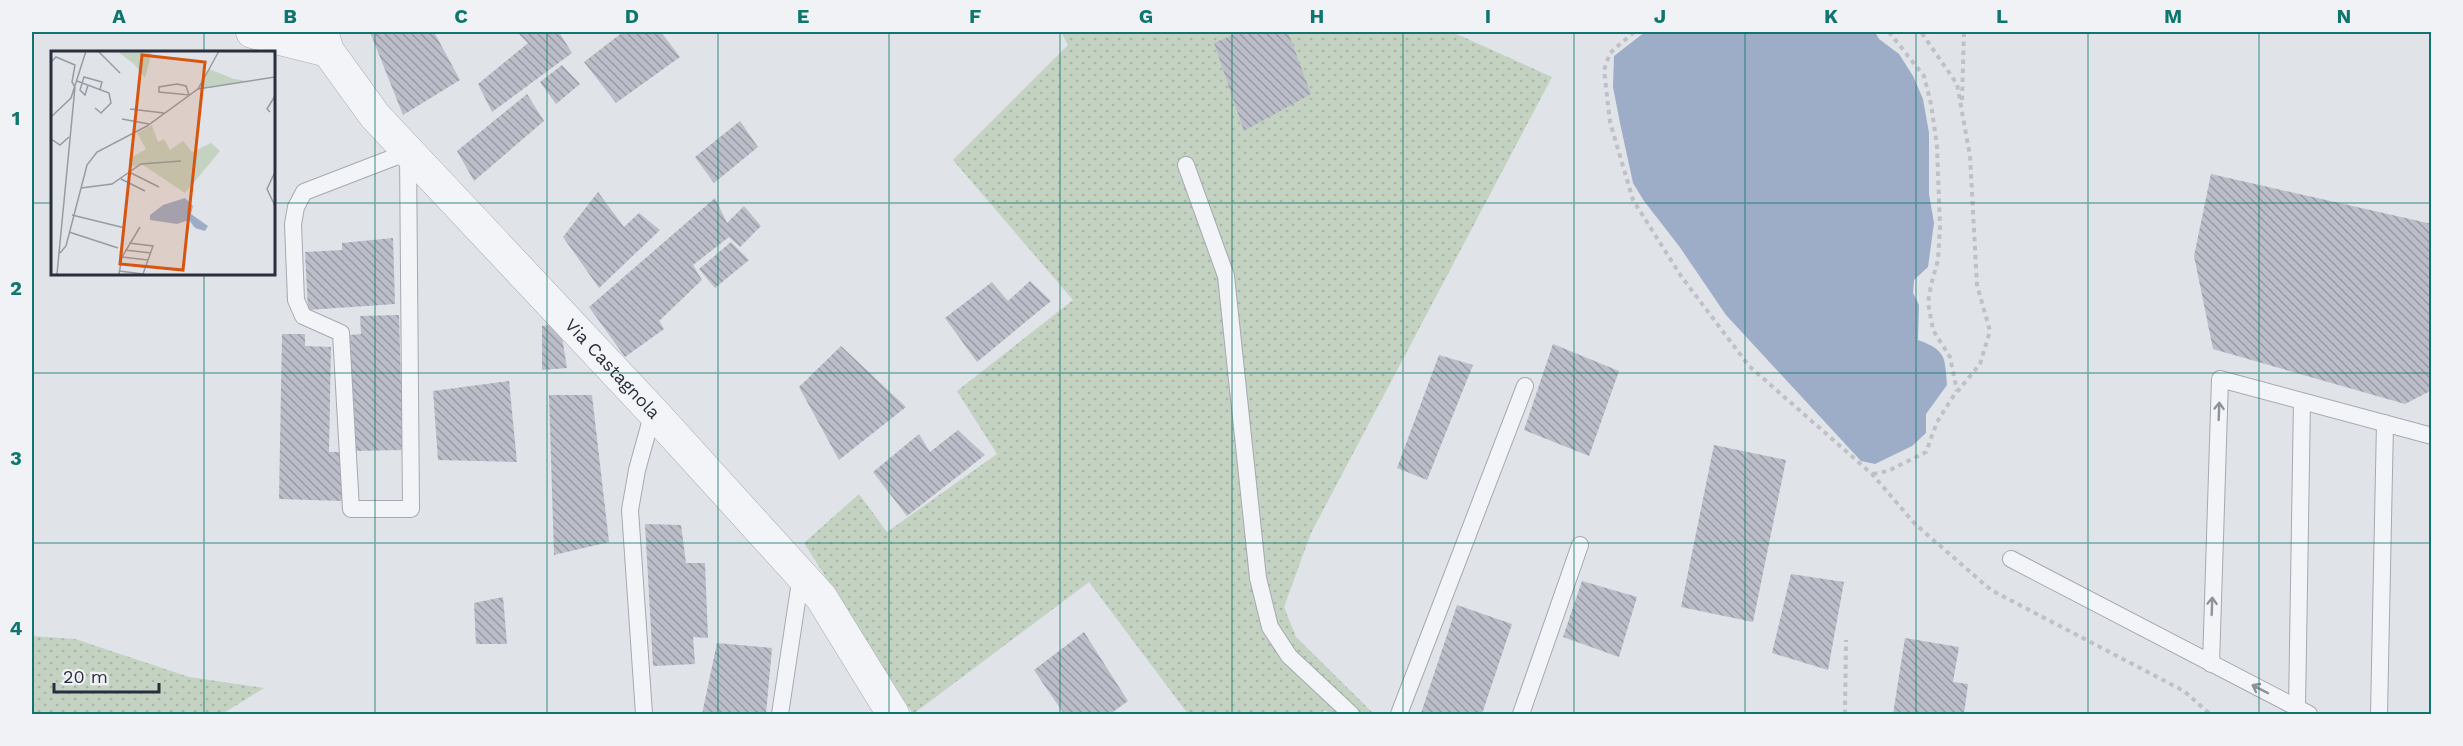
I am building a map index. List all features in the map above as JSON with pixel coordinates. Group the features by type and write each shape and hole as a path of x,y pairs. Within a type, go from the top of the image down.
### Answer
{"street":[{"path":"252,32 325,41"},
{"name":"Via Castagnola","path":"325,41 375,116 653,412 821,597 893,714"}],"lane":[{"path":"408,152 411,509 351,509 341,333 303,316 296,300 293,224 296,207 304,192 408,152"},
{"path":"1186,165 1226,276 1258,578 1270,627 1289,656 1351,714"},
{"path":"2211,664 2220,379 2432,436"},
{"path":"1399,714 1525,386"},
{"path":"2011,559 2303,711 2302,401"},
{"path":"644,714 630,510 637,470 653,412"},
{"path":"2379,714 2385,423"},
{"path":"1521,714 1580,545"},
{"path":"780,714 801,575"}],"path":[{"path":"1634,32 1610,53 1604,70 1610,122 1633,200 1681,276 1749,366 1872,474 1888,471 1926,452 1937,422 1957,392 1980,364 1990,331 1977,285 1970,156 1957,84 1921,32"},
{"path":"1889,32 1924,76 1931,104 1937,146 1940,226 1938,260 1930,285 1928,303 1933,330 1950,357 1957,392"},
{"path":"1961,110 1964,32"},
{"path":"1845,714 1846,640"}],"green space":[{"path":"1061,32 1452,32 1552,77 1311,533 1284,607 1296,637 1374,714 1330,714 1325,710 1319,714 1188,714 1089,582 913,714 804,543 859,494 887,532 997,454 957,391 1073,300 953,160 1068,45"},
{"path":"32,636 75,639 189,677 264,688 222,714 32,714"}],"water":[{"path":"1645,32 1875,32 1879,39 1899,54 1913,76 1923,99 1929,133 1929,194 1934,223 1928,267 1914,280 1913,293 1919,305 1918,340 1939,351 1946,368 1947,385 1926,414 1926,433 1912,446 1875,464 1861,461 1726,315 1679,246 1644,201 1633,183 1613,87 1614,56"}],"building":[{"path":"370,32 434,32 460,80 403,115"},
{"path":"517,32 559,32 572,53 492,112 478,84 528,43"},
{"path":"623,32 661,32 680,57 616,103 584,62"},
{"path":"1239,32 1288,32 1311,94 1244,131 1214,43"},
{"path":"562,65 580,84 556,104 540,82"},
{"path":"527,94 544,121 474,181 457,151"},
{"path":"740,121 758,147 714,183 695,157"},
{"path":"2211,174 2432,224 2432,390 2405,404 2213,349 2194,256"},
{"path":"598,192 624,227 639,213 660,230 599,288 563,237"},
{"path":"715,198 727,223 744,206 761,226 740,247 729,237 693,265 702,280 659,321 664,329 625,357 589,307"},
{"path":"393,238 395,304 308,310 305,252 342,250 342,243"},
{"path":"731,242 749,260 715,288 699,269"},
{"path":"1030,281 1051,301 977,362 945,318 992,282 1008,301"},
{"path":"399,315 403,450 353,451 350,335 361,334 360,316"},
{"path":"560,324 567,368 542,370 542,326"},
{"path":"282,334 305,334 305,346 331,347 329,452 343,452 342,501 279,499"},
{"path":"1553,344 1619,371 1589,456 1524,430"},
{"path":"841,346 906,407 839,460 799,387"},
{"path":"1439,355 1473,365 1427,480 1397,468"},
{"path":"509,381 517,462 438,460 433,391"},
{"path":"549,395 592,395 609,542 554,555"},
{"path":"958,430 985,455 907,516 873,472 919,434 930,452"},
{"path":"1714,445 1786,460 1753,622 1681,607"},
{"path":"645,524 681,525 686,563 705,563 708,638 693,637 695,664 653,666"},
{"path":"1791,574 1844,582 1828,670 1772,653"},
{"path":"1582,581 1637,597 1619,657 1563,637"},
{"path":"503,597 507,644 476,644 474,603"},
{"path":"1457,605 1512,624 1482,714 1421,713"},
{"path":"1084,632 1128,701 1110,714 1064,714 1034,670"},
{"path":"1905,638 1959,647 1953,682 1968,684 1964,714 1893,714"},
{"path":"717,643 772,648 766,714 702,714"}]}
